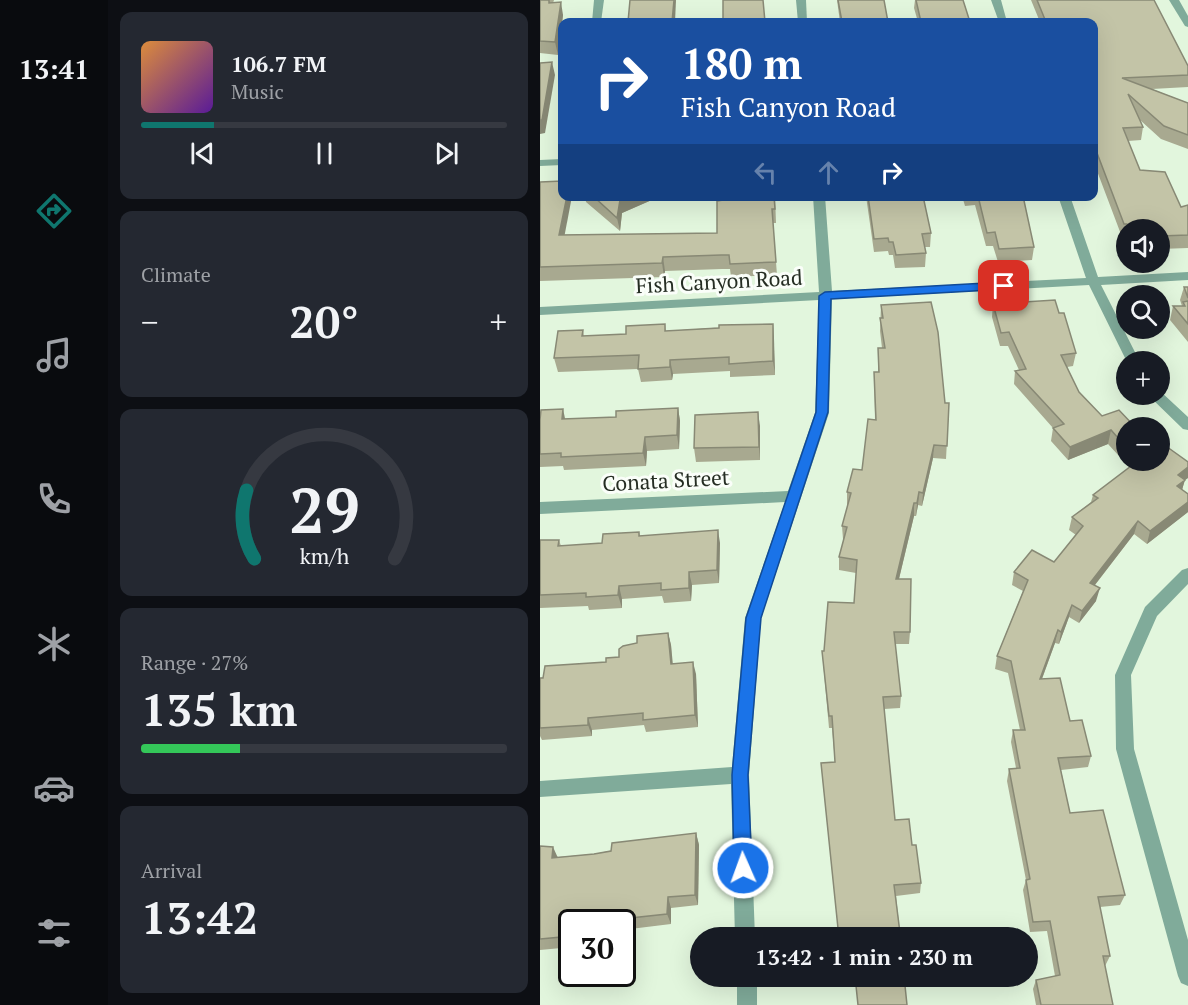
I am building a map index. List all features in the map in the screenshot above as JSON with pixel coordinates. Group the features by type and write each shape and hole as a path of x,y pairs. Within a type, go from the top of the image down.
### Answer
{"street":[{"path":"597,18 599,0"},
{"path":"801,0 803,18"},
{"path":"996,0 1002,18"},
{"path":"1174,0 1188,24"},
{"path":"540,163 558,162"},
{"path":"745,927 740,775 753,618 822,412 826,279 819,201"},
{"path":"1066,201 1093,281 1128,351"},
{"name":"Fish Canyon Road","path":"540,311 1188,276"},
{"path":"1166,405 1188,426"},
{"name":"Conata Street","path":"540,508 794,496"},
{"path":"1188,574 1151,612 1123,675 1125,749 1188,976"},
{"path":"540,789 740,775"},
{"path":"747,987 747,1005"}],"building":[{"path":"540,0 549,0 549,3 561,2 555,42 540,41"},
{"path":"630,0 674,0 672,18 628,18"},
{"path":"723,0 763,0 765,18 723,18"},
{"path":"838,0 884,0 887,18 841,18"},
{"path":"916,0 963,0 969,18 920,18"},
{"path":"1037,0 1154,0 1188,66 1188,75 1122,78 1188,103 1188,135 1164,126 1128,94 1143,127 1123,128 1140,170 1165,172 1181,207 1188,205 1188,235 1170,236 1170,219 1122,219 1098,156 1098,18 1044,18"},
{"path":"552,62 542,120 540,120 540,63"},
{"path":"558,181 558,201 566,201 559,235 717,233 717,201 774,201 775,209 772,209 776,262 730,264 729,255 721,255 663,257 662,263 540,267 540,182"},
{"path":"598,201 620,201 617,218"},
{"path":"869,201 924,201 931,233 922,234 926,253 896,255 893,242 889,242 888,238 874,239"},
{"path":"979,201 1024,201 1034,247 999,249 995,232 987,233"},
{"path":"1055,300 1059,313 1064,313 1076,353 1061,355 1079,392 1102,416 1119,410 1126,417 1116,417 1116,436 1111,430 1070,447 1053,428 1064,424 1015,371 1026,369 1009,332 1001,333 993,304"},
{"path":"1188,301 1188,324 1173,306 1185,306 1183,302"},
{"path":"931,302 938,332 945,403 949,403 947,446 934,445 923,493 919,492 917,503 914,503 896,579 911,579 910,632 894,632 901,696 883,697 895,820 909,819 912,845 916,845 921,883 894,885 899,927 838,927 821,763 835,762 832,716 829,716 822,651 824,651 828,602 854,603 857,560 839,557 847,527 842,526 851,493 847,492 853,469 862,470 868,419 876,420 874,372 879,372 878,348 885,348 880,318 883,318 881,305"},
{"path":"665,324 665,331 719,328 719,325 773,324 773,361 729,364 729,357 670,360 670,367 638,369 639,355 554,358 558,331 583,330 582,336 626,334 626,326"},
{"path":"678,408 677,435 645,437 643,453 561,457 561,453 540,454 541,410 563,409 562,419 616,417 616,411"},
{"path":"758,412 759,447 694,448 695,415"},
{"path":"1170,449 1188,462 1188,467 1178,475 1185,480 1177,486 1188,494 1188,502 1150,531 1138,521 1090,583 1100,588 1082,611 1072,605 1061,632 1058,630 1040,679 1060,678 1070,721 1082,720 1091,756 1058,758 1070,813 1103,810 1125,895 1098,897 1110,956 1103,956 1113,1005 1041,1005 1038,980 1060,975 1050,921 1033,922 1026,880 1030,879 1009,769 1020,768 1013,730 1025,730 1011,661 997,656 1028,580 1014,572 1032,550 1054,562 1083,526 1072,517 1098,498 1093,495 1125,471 1170,471"},
{"path":"718,530 717,570 689,572 689,588 661,590 661,583 619,586 618,595 586,597 586,593 540,595 540,540 559,540 558,546 602,543 603,534 639,532 639,536"},
{"path":"668,633 671,664 693,662 695,715 643,720 643,713 588,718 588,725 540,728 540,678 543,678 545,666 606,662 606,658 619,657 619,649 623,646 637,643 637,636"},
{"path":"696,833 695,895 668,897 667,914 636,917 636,909 558,909 558,937 540,939 540,846 553,847 552,858 611,851 612,843"},
{"path":"856,987 905,987 907,1005 858,1005"}],"route":[{"path":"743,868 740,775 753,618 822,412 825,296 1004,286"}]}
